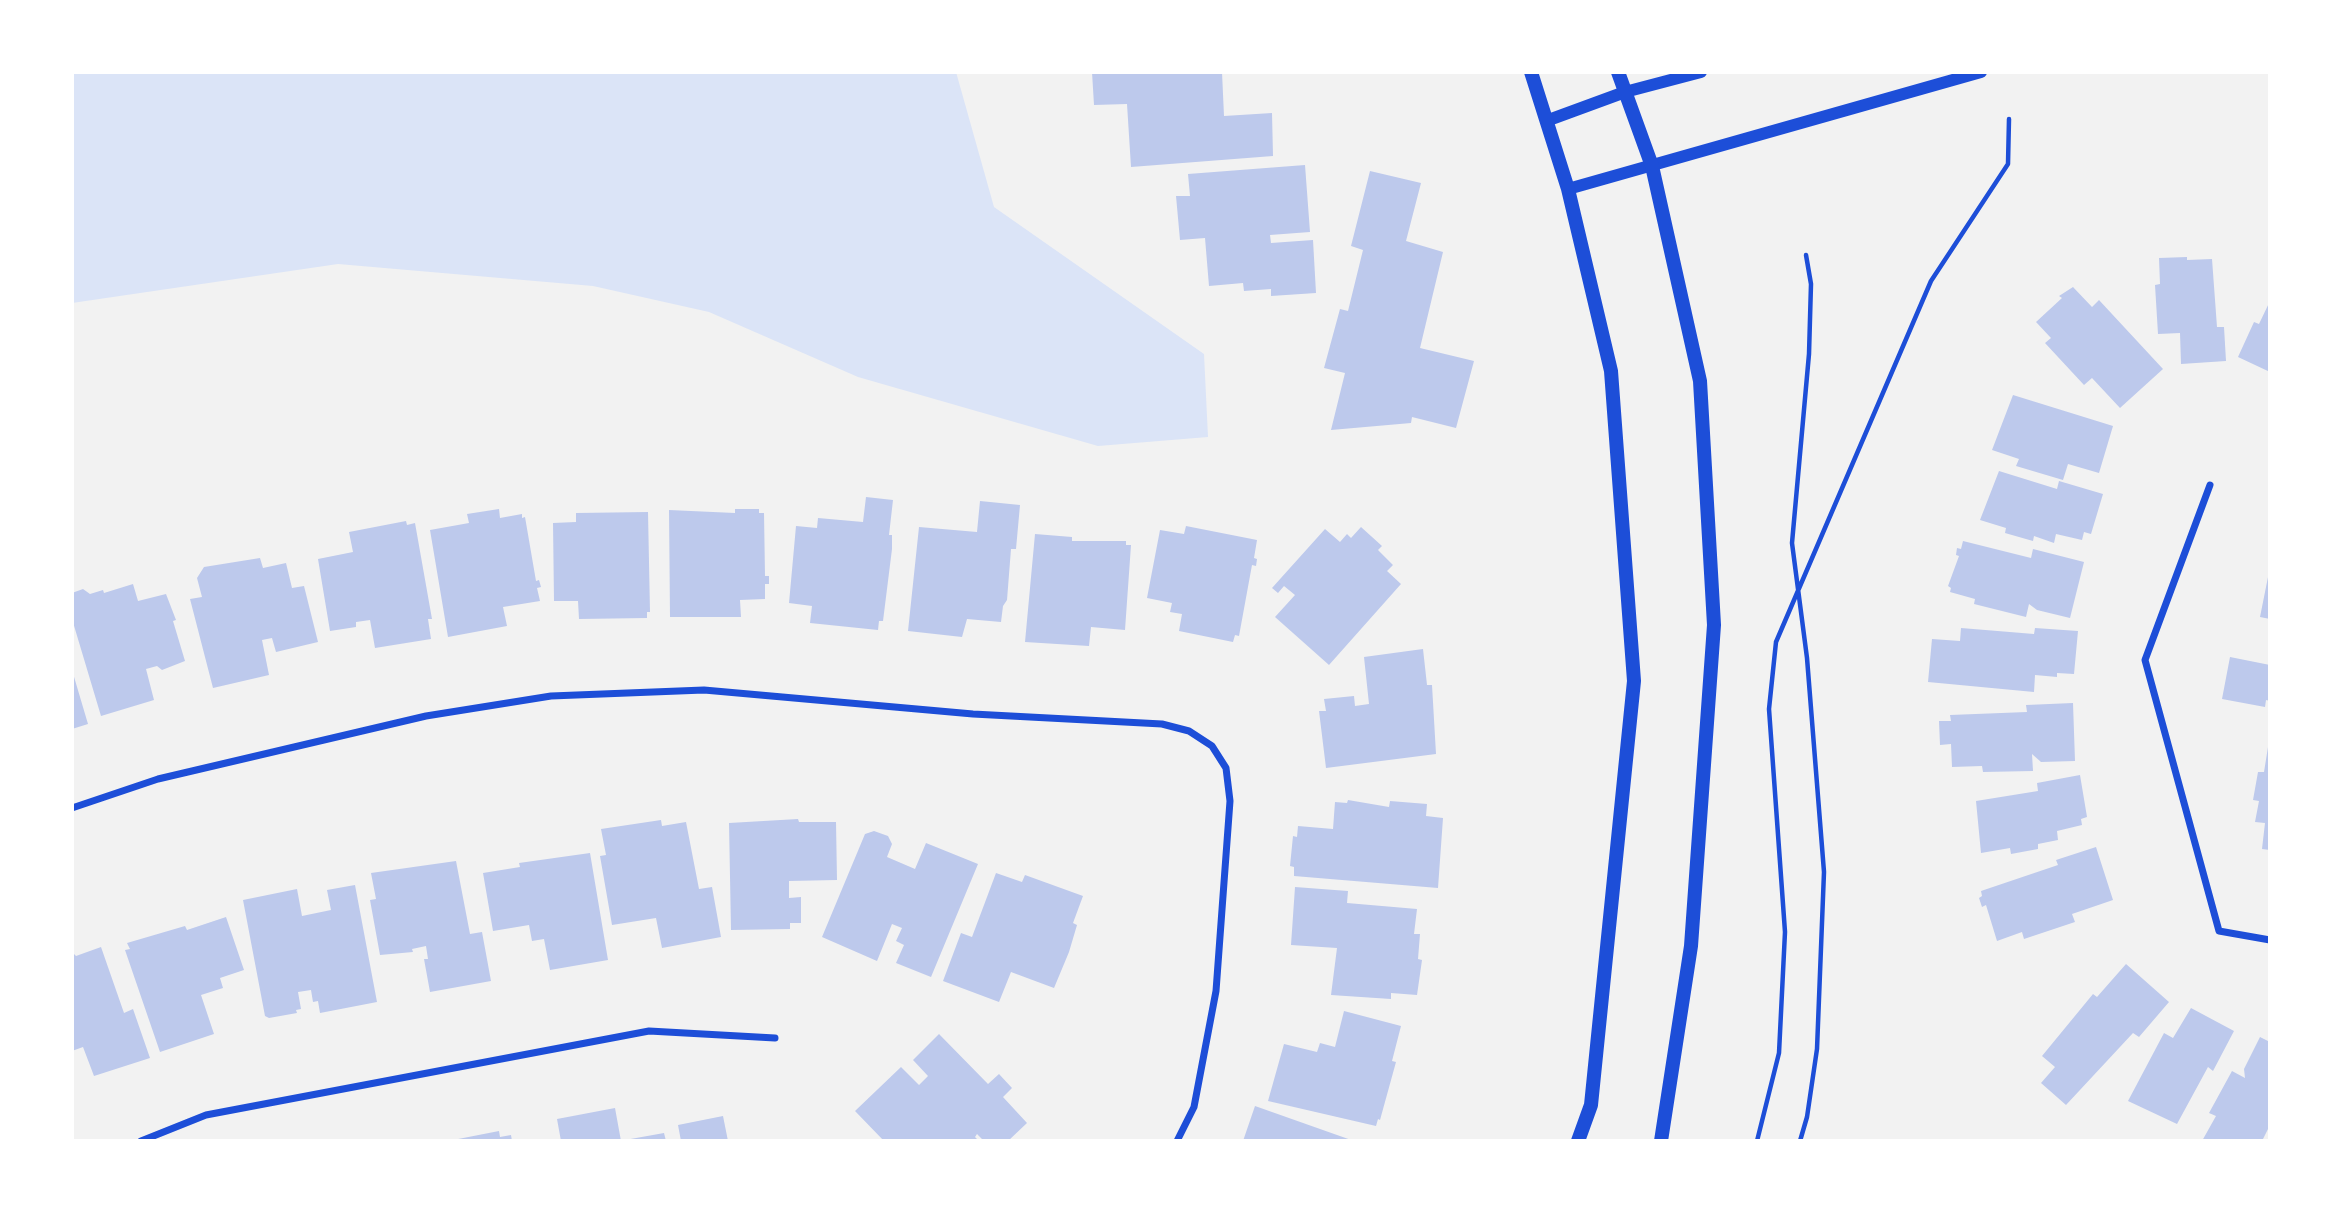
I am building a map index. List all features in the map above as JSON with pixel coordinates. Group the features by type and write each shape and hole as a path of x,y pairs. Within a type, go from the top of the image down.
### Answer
{"main road":[{"path":"1531,72 1568,188 1611,371 1634,681 1591,1105 1578,1141"},
{"path":"1618,72 1652,166 1700,381 1714,625 1691,946 1661,1141"}],"street":[{"path":"1546,121 1625,92 1701,72"},
{"path":"1568,188 1981,72"},
{"path":"2210,485 2145,660 2219,931 2270,940"},
{"path":"72,808 158,779 426,716 551,696 704,690 973,714 1162,724 1189,731 1212,746 1226,768 1230,801 1216,992 1194,1107 1178,1141"},
{"path":"141,1141 206,1115 649,1031 775,1038"}],"path":[{"path":"1757,1141 1779,1053 1785,932 1769,709 1776,642 1931,281 2008,164 2009,119"},
{"path":"1800,1141 1807,1117 1817,1049 1824,872 1807,658 1792,543 1809,354 1811,284 1806,255"}],"shaded area":[{"path":"72,72 956,72 994,207 1204,354 1208,437 1098,446 858,377 709,312 593,286 338,264 72,303"}],"building":[{"path":"1092,72 1222,72 1224,116 1272,113 1273,156 1131,167 1127,104 1094,105"},
{"path":"1305,165 1310,232 1270,235 1271,243 1313,240 1316,293 1271,296 1271,289 1244,291 1243,283 1209,286 1205,238 1180,240 1176,196 1190,196 1188,174"},
{"path":"1370,171 1421,183 1406,241 1443,252 1420,348 1474,361 1456,428 1412,417 1411,423 1331,430 1345,373 1324,368 1340,309 1348,311 1363,250 1351,246"},
{"path":"2187,257 2187,260 2212,259 2217,327 2224,327 2226,361 2181,364 2180,333 2158,334 2155,285 2160,284 2159,258"},
{"path":"2073,287 2092,307 2099,300 2163,369 2120,408 2092,378 2084,385 2045,343 2051,338 2036,322 2062,298 2059,296"},
{"path":"2270,301 2270,372 2238,357 2254,322 2259,324"},
{"path":"2013,395 2113,426 2099,473 2068,464 2063,480 2016,466 2019,459 1992,450"},
{"path":"1999,471 2057,489 2059,481 2103,494 2091,534 2084,532 2082,540 2056,534 2054,543 2034,536 2033,541 2005,533 2006,528 1980,520"},
{"path":"866,497 893,500 889,535 892,535 892,549 883,621 879,621 878,630 810,623 812,606 789,603 796,526 817,528 818,518 863,522"},
{"path":"980,501 1020,505 1016,549 1011,549 1007,600 1003,606 1001,622 967,619 962,637 908,631 919,527 977,532"},
{"path":"499,509 500,518 522,514 522,518 525,517 536,581 539,580 541,587 537,588 540,601 503,607 507,626 448,637 430,530 469,523 467,514"},
{"path":"735,509 759,509 759,513 764,513 765,576 769,576 769,584 765,584 765,599 740,600 741,617 670,617 669,510 735,513"},
{"path":"648,512 650,612 647,612 647,618 579,619 578,601 554,601 553,523 576,522 576,513"},
{"path":"406,521 407,525 415,523 432,619 428,619 431,639 375,648 370,620 356,622 356,627 330,631 318,559 353,552 349,532"},
{"path":"1186,526 1257,540 1254,558 1257,559 1256,566 1252,565 1239,636 1235,635 1233,642 1179,631 1182,614 1170,612 1172,603 1147,598 1160,530 1184,534"},
{"path":"1361,527 1382,546 1378,550 1393,565 1387,571 1401,584 1329,665 1275,617 1295,595 1284,586 1278,593 1272,588 1325,529 1340,542 1347,534 1351,538"},
{"path":"1035,534 1072,537 1072,541 1126,541 1126,545 1131,545 1125,630 1091,627 1089,646 1025,642"},
{"path":"1963,541 2031,558 2033,549 2084,562 2070,618 2037,610 2029,604 2026,617 1974,604 1975,599 1950,592 1951,588 1948,586 1959,556 1956,555 1957,548 1961,549"},
{"path":"260,558 263,568 286,563 292,588 304,586 318,642 276,652 272,638 262,640 269,675 213,688 190,599 202,597 197,578 204,567"},
{"path":"2270,572 2270,619 2260,617"},
{"path":"133,584 138,601 166,594 176,620 173,621 185,661 162,670 157,666 146,669 154,700 101,716 72,619 72,593 83,589 90,594 103,590 104,593"},
{"path":"1961,628 2034,634 2035,628 2078,631 2074,674 2057,673 2057,677 2035,675 2034,692 1928,682 1932,639 1960,641"},
{"path":"1423,649 1427,685 1432,685 1436,754 1326,768 1319,711 1326,711 1324,699 1354,696 1355,706 1369,704 1364,657"},
{"path":"2230,657 2270,665 2270,701 2266,700 2265,707 2222,699"},
{"path":"72,670 88,724 72,729"},
{"path":"2073,703 2075,761 2041,762 2032,754 2033,771 1983,772 1982,766 1952,767 1951,744 1940,745 1939,721 1951,721 1950,715 2027,712 2026,705"},
{"path":"2268,747 2270,850 2262,849 2265,823 2255,822 2259,801 2253,800 2258,772 2264,772"},
{"path":"2080,775 2087,817 2081,819 2082,825 2057,831 2058,840 2038,844 2038,849 2011,854 2010,848 1981,853 1976,801 2038,791 2037,783"},
{"path":"1348,800 1389,807 1390,801 1427,804 1426,816 1443,818 1438,888 1294,876 1294,867 1290,866 1293,836 1297,837 1298,826 1333,829 1335,802 1347,803"},
{"path":"798,819 799,822 836,822 837,880 789,881 789,898 801,897 801,923 790,923 790,929 731,930 729,823"},
{"path":"661,820 662,826 686,822 699,889 712,887 721,937 662,948 656,918 612,925 600,856 606,855 601,829"},
{"path":"874,831 888,836 892,844 887,857 915,869 926,843 978,864 931,977 896,963 904,945 896,941 902,928 892,924 877,961 822,937 865,834"},
{"path":"2096,847 2113,900 2072,914 2075,922 2024,939 2022,932 1997,941 1986,905 1982,907 1979,898 1982,896 1981,891 2058,865 2056,860"},
{"path":"590,853 608,960 550,970 544,939 532,941 529,925 493,931 483,873 520,867 519,863"},
{"path":"456,861 470,934 482,932 491,981 430,992 424,959 428,959 426,946 412,949 413,952 380,955 370,900 376,899 371,873"},
{"path":"996,873 1022,882 1025,875 1083,896 1073,923 1077,925 1069,952 1054,988 1011,972 999,1002 943,981 961,933 972,937"},
{"path":"355,885 377,1002 320,1013 318,1001 313,1002 311,990 298,992 301,1009 296,1010 297,1013 269,1018 265,1016 243,900 297,889 302,916 331,910 327,890"},
{"path":"1295,887 1348,891 1347,903 1417,909 1414,934 1420,934 1418,959 1422,960 1417,995 1391,993 1391,999 1331,995 1337,948 1291,945"},
{"path":"226,917 244,970 220,978 223,988 201,995 214,1034 160,1052 125,950 130,949 127,943 185,926 187,930"},
{"path":"101,947 124,1013 133,1009 150,1058 94,1076 83,1047 72,1051 72,952 76,956"},
{"path":"2126,964 2169,1002 2139,1037 2133,1033 2066,1105 2041,1083 2055,1067 2042,1056 2093,994 2097,997"},
{"path":"2191,1008 2234,1031 2213,1071 2208,1067 2177,1124 2128,1101 2164,1033 2173,1038"},
{"path":"1344,1011 1401,1026 1392,1061 1396,1062 1376,1126 1268,1101 1284,1044 1317,1052 1320,1043 1335,1047"},
{"path":"939,1034 988,1084 999,1074 1012,1088 1003,1097 1027,1123 1008,1141 984,1141 977,1134 975,1137 979,1141 884,1141 855,1111 901,1067 919,1085 928,1076 913,1060"},
{"path":"2260,1037 2270,1042 2270,1125 2262,1141 2202,1141 2216,1116 2209,1113 2232,1071 2245,1078 2244,1069"},
{"path":"1255,1106 1354,1141 1243,1141"},
{"path":"615,1108 621,1141 561,1141 557,1119"},
{"path":"723,1116 728,1141 681,1141 678,1125"},
{"path":"499,1131 500,1137 511,1135 512,1141 448,1141"},
{"path":"664,1133 666,1141 625,1141 625,1140"}]}
